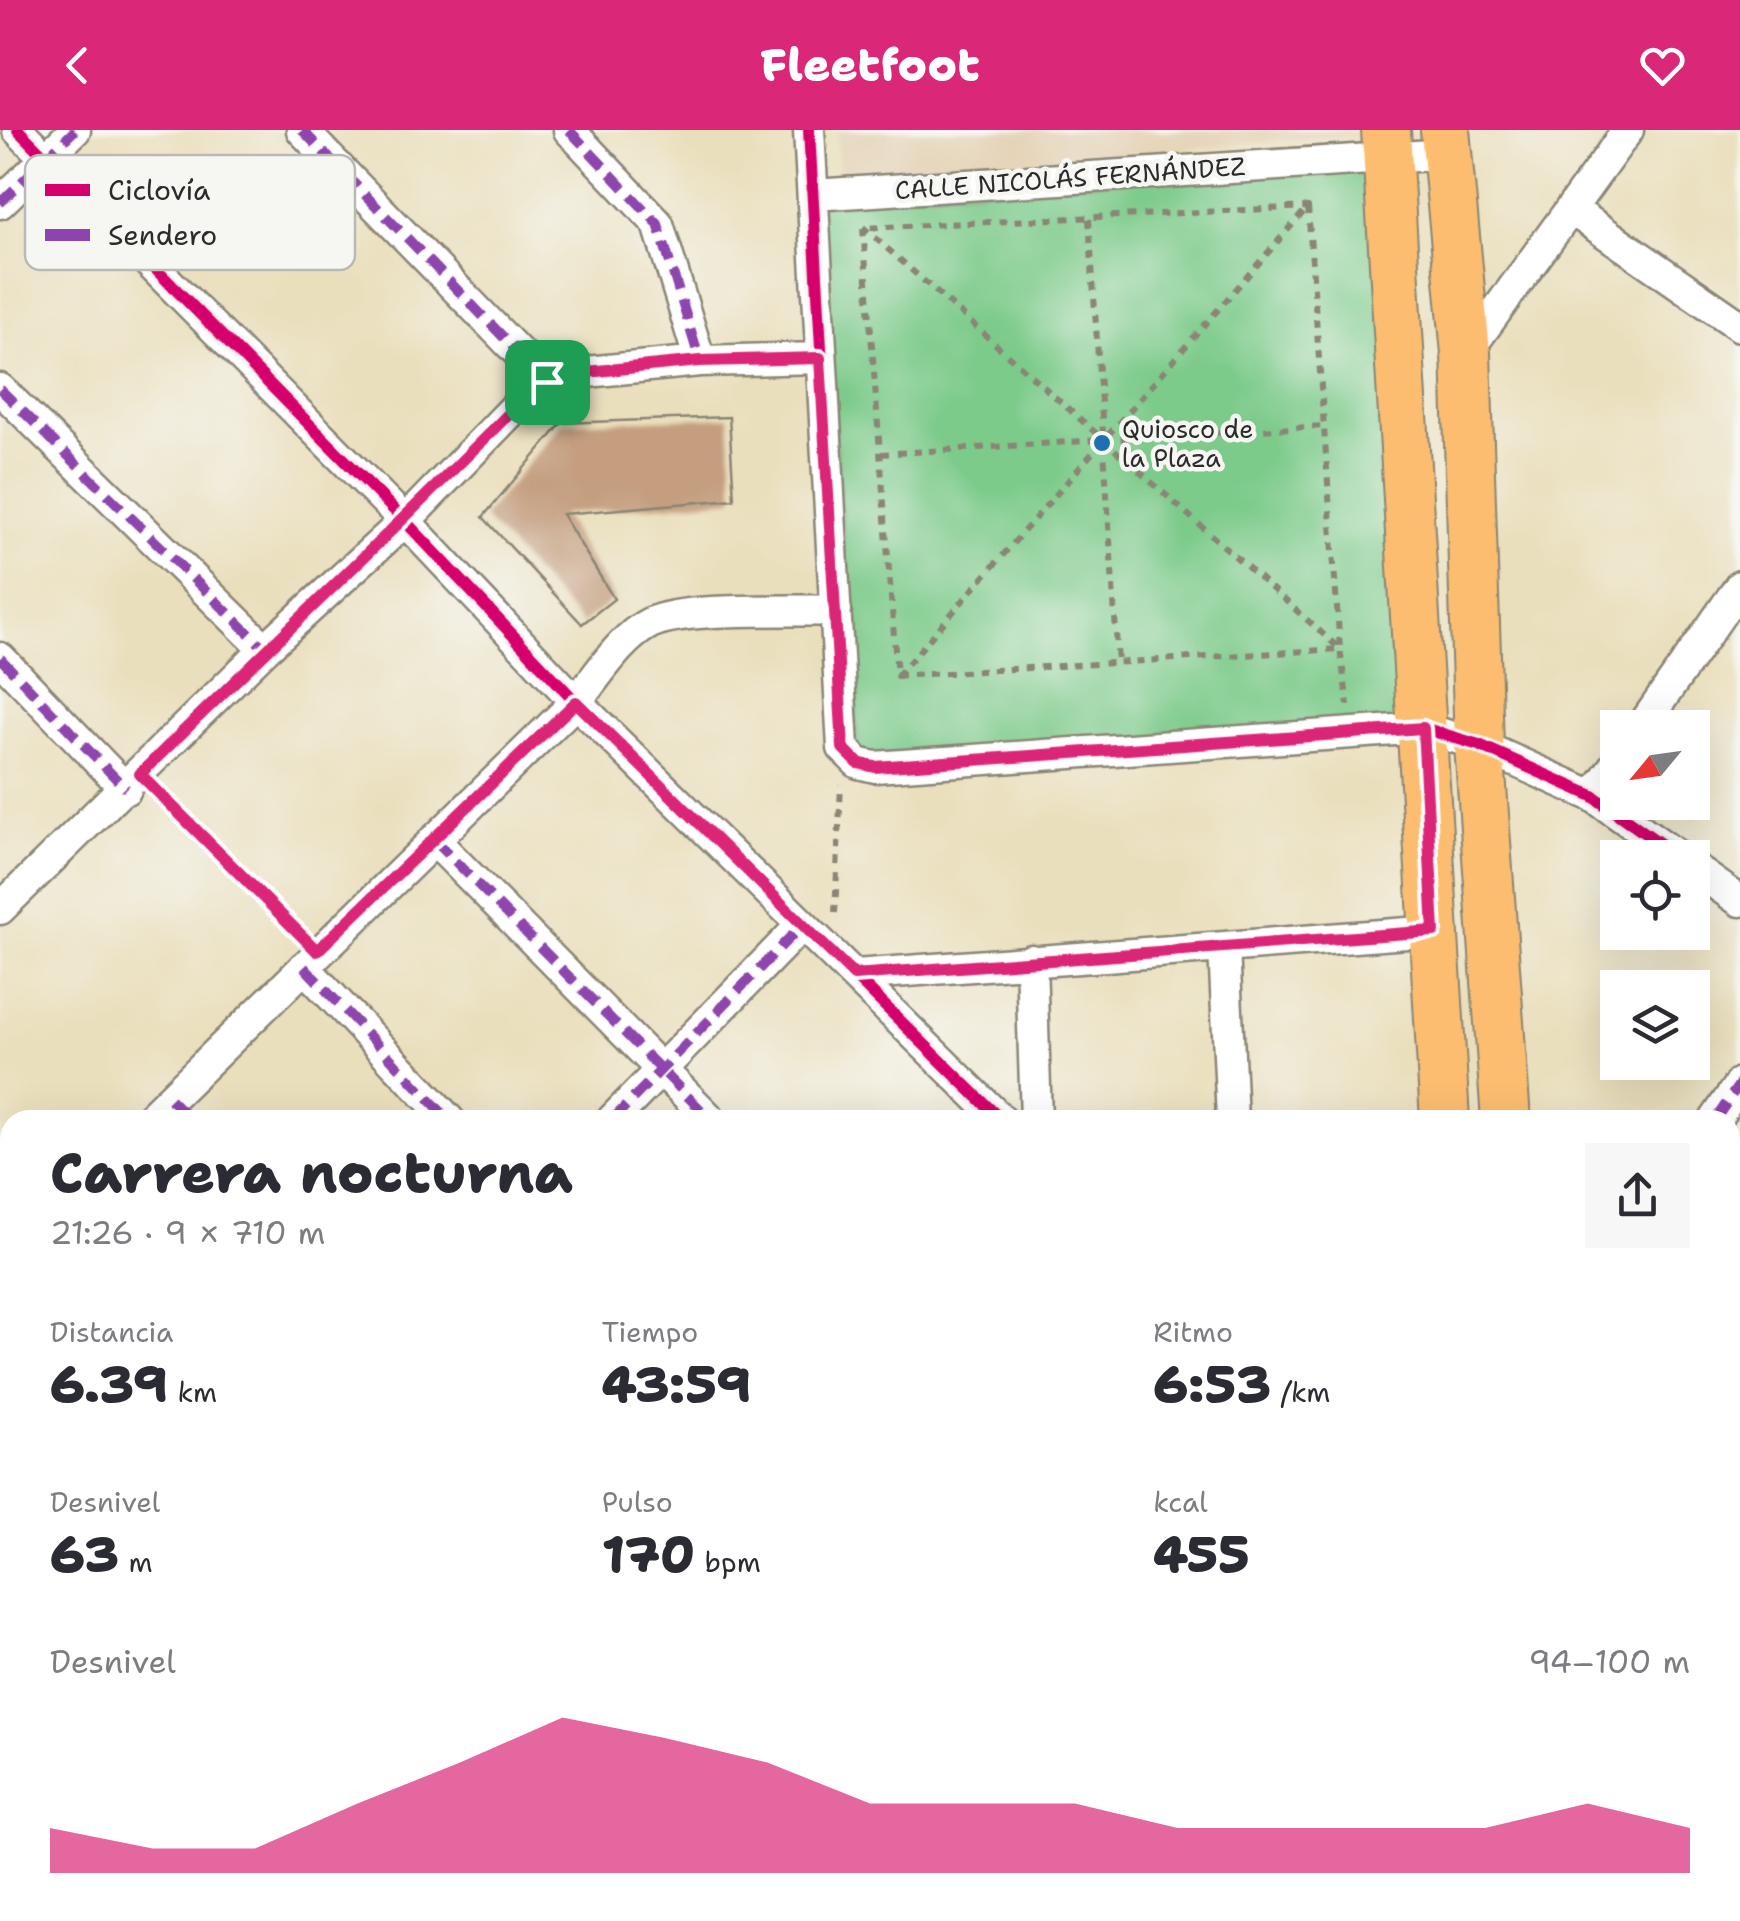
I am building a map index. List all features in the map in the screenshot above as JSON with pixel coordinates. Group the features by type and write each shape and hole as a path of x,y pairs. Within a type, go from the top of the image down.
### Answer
{"main road":[{"path":"1446,142 1466,353 1479,745 1505,1110"},
{"path":"1387,144 1444,1110"}],"street":[{"path":"18,130 43,155"},
{"path":"49,155 75,130"},
{"path":"302,130 326,155"},
{"path":"569,130 658,224 700,361"},
{"path":"809,130 843,748 858,763 875,767 1423,728 1479,745 1593,796 1655,840"},
{"path":"1466,353 1628,130"},
{"name":"CALLE NICOLÁS FERNÁNDEZ","path":"813,196 1387,144 1446,142"},
{"path":"0,203 25,179"},
{"path":"355,185 547,382"},
{"path":"1571,209 1740,326"},
{"path":"157,270 405,521 576,702 991,1110"},
{"path":"0,910 266,649 405,521 530,392 566,374 700,361 820,358"},
{"path":"0,388 266,649"},
{"path":"1656,710 1730,622 1740,586"},
{"path":"173,1110 310,959 576,702 625,642 650,623 681,616 836,610"},
{"path":"0,658 133,782"},
{"path":"1593,796 1600,786"},
{"path":"434,840 701,1110"},
{"path":"1710,880 1740,901"},
{"path":"621,1110 801,926"},
{"path":"844,964 1031,960 1434,931"},
{"path":"1224,947 1232,1110"},
{"path":"310,959 440,1110"},
{"path":"1031,960 1036,1110"},
{"path":"1722,1110 1740,1083"}],"path":[{"path":"864,228 1308,208"},
{"path":"1308,208 1340,649 1352,733"},
{"path":"897,676 1308,208"},
{"path":"1089,219 1118,663"},
{"path":"864,228 1340,649"},
{"path":"864,228 897,676"},
{"path":"880,454 1324,426"},
{"path":"897,676 1340,649"},
{"path":"843,748 844,964"},
{"path":"133,782 310,959"}],"shaded area":[{"path":"836,130 1357,130 1357,134 1074,159 880,169 840,176"}],"green space":[{"path":"1381,164 1414,722 858,760 817,198"}],"building":[{"path":"729,417 734,499 562,514 614,599 582,624 483,517 562,423"}],"marked path":[{"path":"49,155 75,130"},
{"path":"302,130 326,155"},
{"path":"569,130 658,224 700,361"},
{"path":"0,203 25,179"},
{"path":"355,185 547,382"},
{"path":"0,389 265,649"},
{"path":"0,658 126,789"},
{"path":"434,840 701,1110"},
{"path":"622,1110 801,926"},
{"path":"304,967 440,1110"},
{"path":"1722,1110 1740,1083"},
{"path":"170,1099 181,1110"}],"cycle path":[{"path":"18,130 43,155"},
{"path":"809,130 843,748 858,763 875,767 1423,728 1479,745 1593,796 1655,840"},
{"path":"157,270 405,521 576,702 991,1110"}],"place":[{"name":"Quiosco de la Plaza","path":"1102,443"}],"route":[{"path":"820,358 843,748 858,763 875,767 1423,728 1434,931 854,975 576,702 317,951 140,774 266,649 405,521 530,392 547,382 566,374 700,361 820,358"}]}
